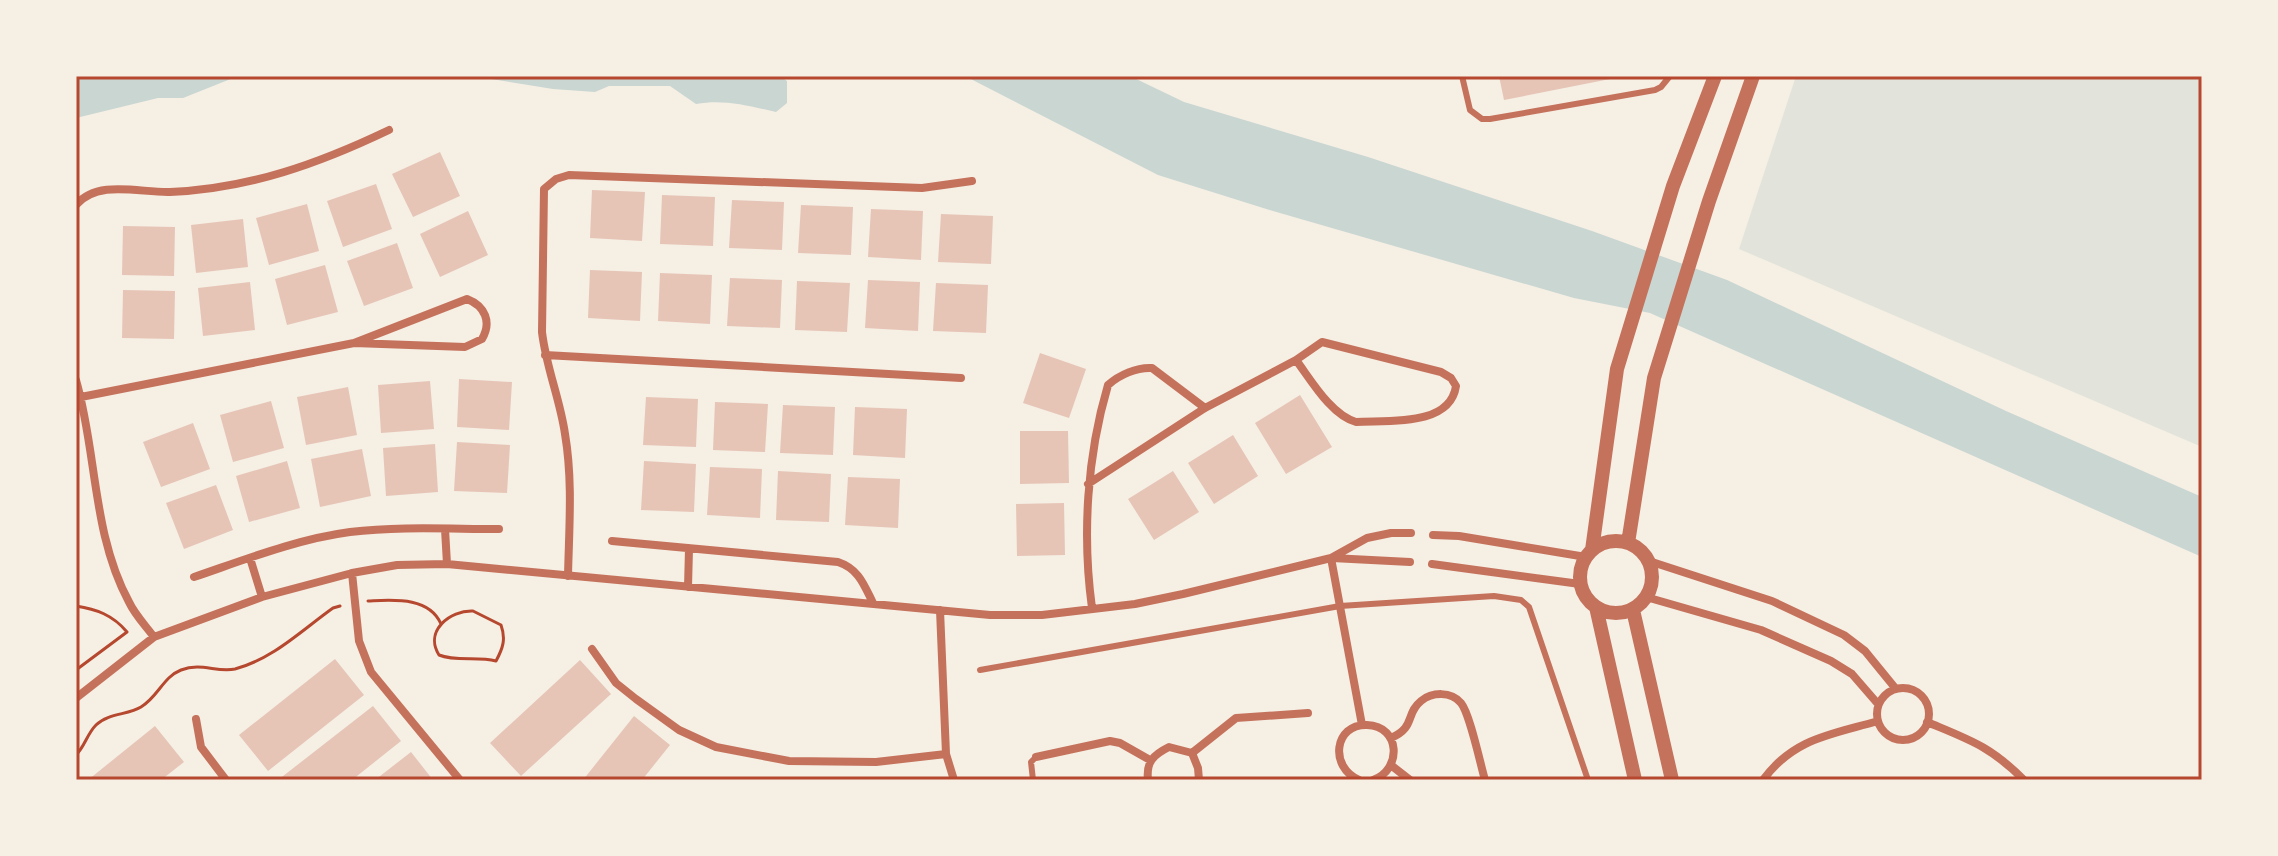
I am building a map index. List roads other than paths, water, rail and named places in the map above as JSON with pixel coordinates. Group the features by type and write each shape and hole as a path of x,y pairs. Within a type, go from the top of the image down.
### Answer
{"street":[{"path":"1433,535 1589,554 1609,541 1628,543 1644,553 1649,561 1653,580 1646,597 1633,610 1614,613 1596,607 1580,584 1582,566 1589,554 1617,369 1673,186 1715,76"},
{"path":"1628,543 1654,378 1709,201 1753,76"},
{"path":"79,202 91,192 104,190 170,192 253,181 332,157 389,130"},
{"path":"568,576 570,495 565,434 545,355 544,189 556,179 569,175 922,188 972,181"},
{"path":"81,397 354,343 467,299 483,309 487,321 482,339 465,347 354,343"},
{"path":"1088,484 1205,408 1296,360 1322,342 1441,372 1451,378 1456,386 1455,397 1443,411 1417,418 1346,420 1296,360"},
{"path":"545,355 961,378"},
{"path":"1092,608 1087,572 1088,484 1108,385 1115,379 1152,368 1205,408"},
{"path":"76,380 104,531 114,567 129,603 154,637"},
{"path":"194,577 250,558 347,533 383,529 499,529"},
{"path":"445,529 447,564"},
{"path":"76,698 154,637 262,597 352,573 397,565 447,564 990,615 1042,615 1183,594 1331,558 1367,538 1411,533"},
{"path":"612,541 838,562 858,574 873,603"},
{"path":"688,587 689,549"},
{"path":"250,558 262,597"},
{"path":"1331,558 1410,562"},
{"path":"1331,558 1362,725"},
{"path":"1649,561 1772,601 1844,635 1865,651 1896,689"},
{"path":"1432,564 1580,584"},
{"path":"352,573 359,641 371,672 460,780"},
{"path":"1646,597 1761,630 1831,661 1852,674 1878,704 1878,721 1887,734 1902,739 1917,735 1927,722 1925,699 1912,690 1896,689 1878,704"},
{"path":"1596,607 1635,780"},
{"path":"940,610 946,754 954,780"},
{"path":"1633,610 1672,780"},
{"path":"592,649 616,683 636,699 679,730 716,747 789,761 876,762 946,754"},
{"path":"1391,738 1407,729 1421,700 1438,694 1452,697 1465,710 1485,780"},
{"path":"1192,753 1236,718 1308,713"},
{"path":"196,719 201,747 226,780"},
{"path":"1763,780 1776,762 1801,744 1878,721"},
{"path":"1927,722 1979,743 2001,757 2024,780"},
{"path":"1359,780 1344,771 1338,754 1343,737 1362,725 1377,726 1391,738 1395,757 1386,774 1373,780"},
{"path":"1036,757 1110,741 1120,743 1150,760"},
{"path":"1148,780 1150,760 1169,747 1192,753"},
{"path":"1192,753 1199,780"},
{"path":"1392,766 1410,780"}],"lane":[{"path":"1462,76 1470,110 1482,119 1655,90 1670,76"},
{"path":"980,670 1340,606 1494,596 1521,600 1529,607 1588,780"},
{"path":"1033,780 1031,762 1036,757"}]}
